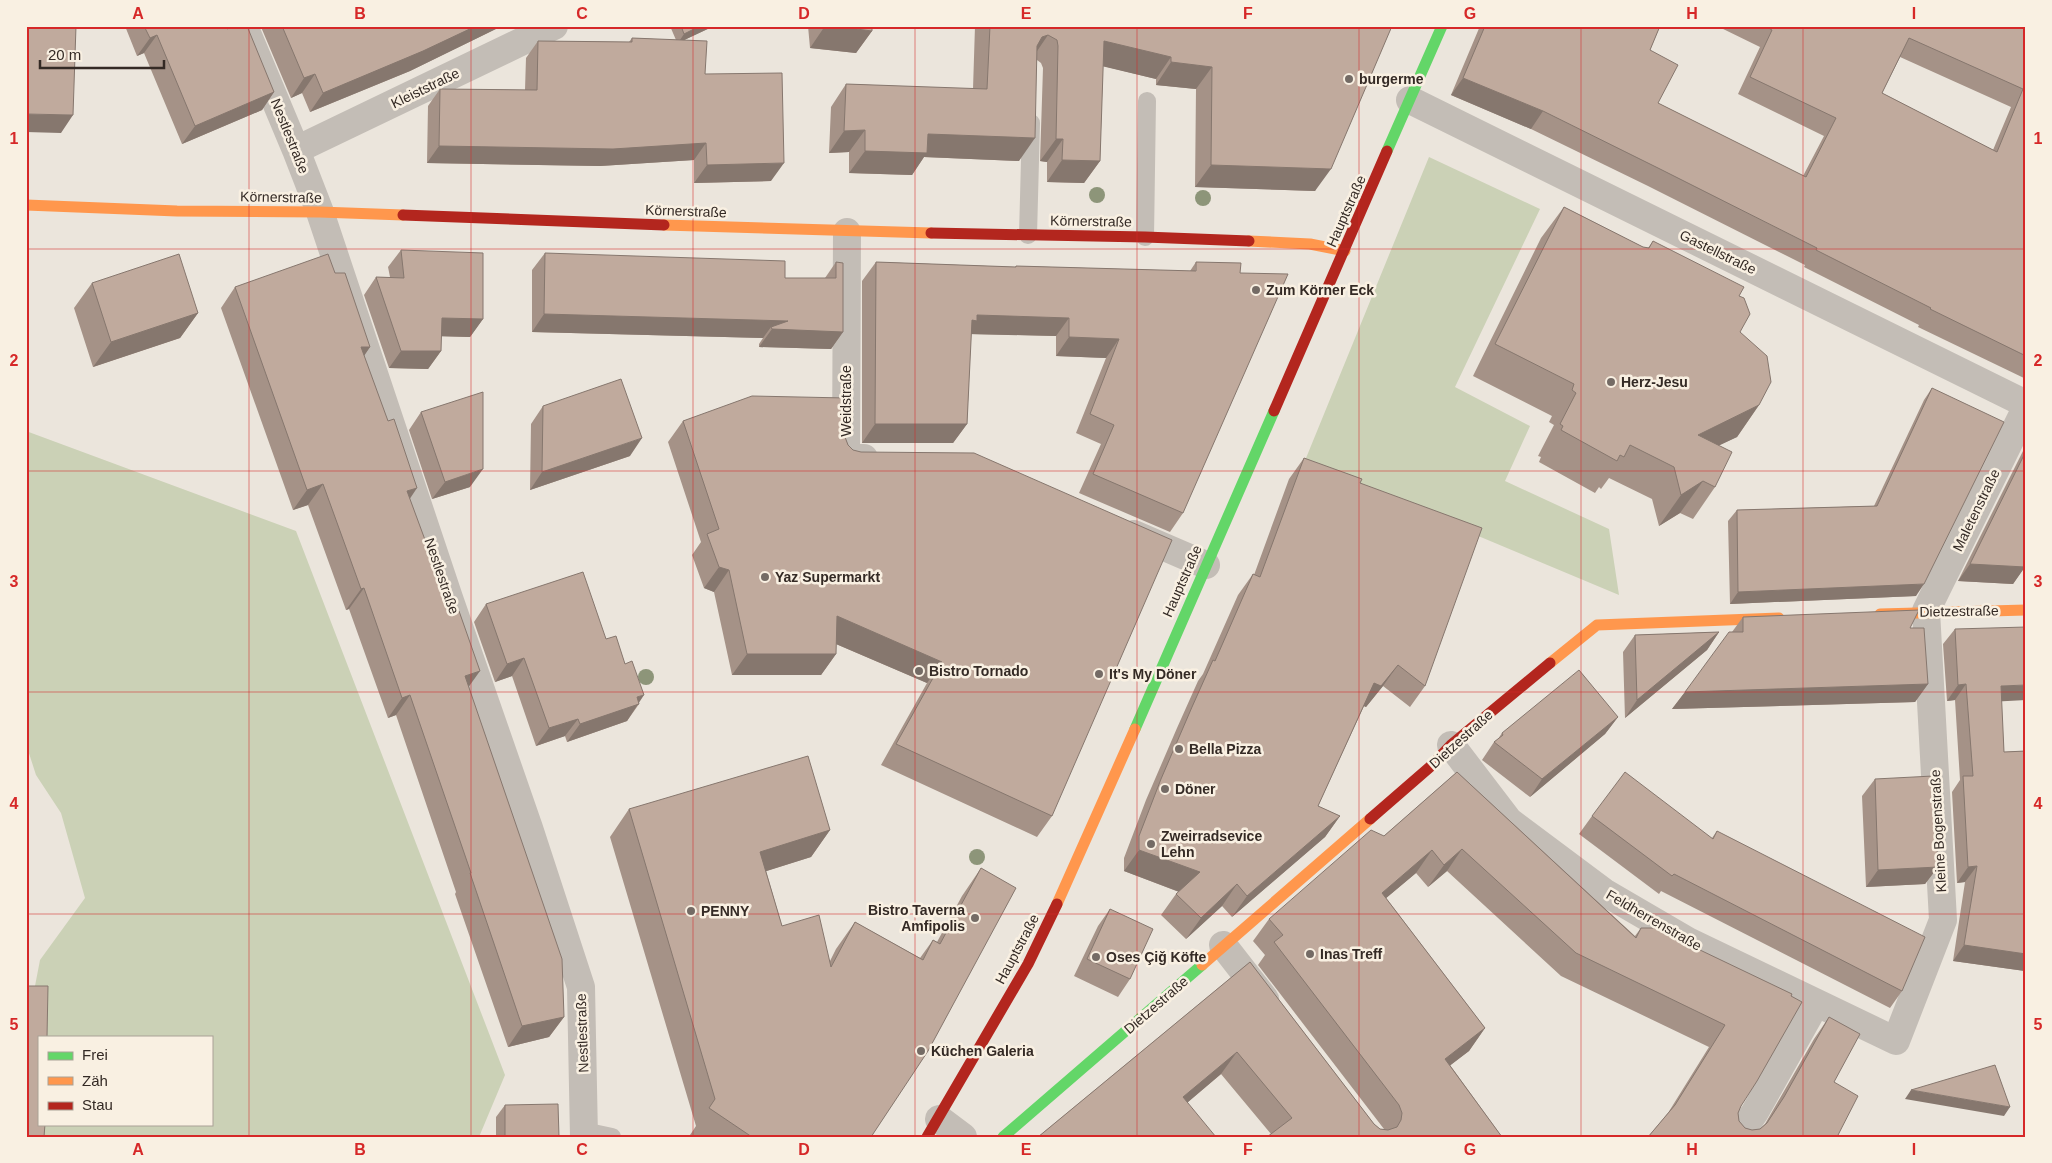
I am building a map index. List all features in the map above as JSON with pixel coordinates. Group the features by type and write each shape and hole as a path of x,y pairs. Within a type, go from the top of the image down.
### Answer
{"street":[{"name":"Nestlestraße","path":"244,26 320,212 449,598 529,828 580,987 584,1134"},
{"name":"Kleiststraße","path":"296,150 554,26"},
{"name":"Hauptstraße","path":"933,1128 1028,964 1070,878 1410,100 1435,29"},
{"name":"Gastellstraße","path":"1410,100 2026,406"},
{"name":"Körnerstraße","path":"26,205 320,212 847,232 1144,237 1310,244 1345,251"},
{"name":"Weidstraße","path":"847,232 846,458 885,459"},
{"name":"Maletenstraße","path":"1926,612 2026,406"},
{"path":"1113,525 1206,565"},
{"name":"Dietzestraße","path":"1867,614 2026,610"},
{"name":"Kleine Bogenstraße","path":"1896,1041 1944,920 1926,612"},
{"name":"Dietzestraße","path":"1003,1137 1432,766 1451,745 1597,625 1789,618"},
{"name":"Feldherrenstraße","path":"1451,745 1509,821 1604,892 1688,941 1896,1041"},
{"path":"1223,945 1282,1022"},
{"path":"1738,1137 1755,1112 1816,1003"},
{"path":"933,1128 963,1137"}],"lane":[{"path":"1144,237 1147,101"},
{"path":"1028,235 1031,108"},
{"path":"584,1134 612,1137"}],"green space":[{"path":"1429,157 1540,209 1455,387 1530,426 1505,481 1609,529 1619,595 1304,463"},
{"path":"26,431 296,531 505,1075 479,1137 30,1137 30,1012 40,960 85,898 61,813 36,775 26,744"}],"building":[{"path":"26,26 76,26 73,115 26,114"},
{"path":"144,26 226,26 227,29 233,26 247,26 274,92 195,126 157,35 150,38"},
{"path":"282,26 476,26 423,51 323,93 315,74 304,78"},
{"path":"681,26 700,26 684,34"},
{"path":"833,26 872,26 872,31"},
{"path":"990,26 1392,26 1331,169 1211,165 1212,67 1171,62 1171,57 1104,41 1100,161 1062,160 1063,139 1056,139 1058,46 1057,40 1048,35 1042,37 1037,46 1035,138 928,134 927,153 865,151 865,130 844,131 846,84 987,89"},
{"path":"1485,26 1660,26 1650,50 1678,65 1658,103 1806,177 1836,118 1750,77 1772,30 1765,26 2026,26 2026,356 1930,309 1816,250 1817,248 1543,111 1463,78","holes":["1909,38 2023,89 1997,152 1882,93"]},
{"path":"632,38 707,41 705,74 782,73 784,163 707,165 706,143 613,149 439,146 440,89 537,90 538,41 632,42"},
{"name":"Herz-Jesu","path":"1564,207 1643,247 1649,248 1653,241 1744,287 1739,296 1744,298 1750,314 1740,332 1767,356 1771,382 1759,405 1698,435 1732,452 1715,487 1703,481 1681,495 1674,467 1630,445 1624,457 1620,455 1617,461 1561,430 1563,426 1560,424 1576,393 1572,390 1574,384 1495,344"},
{"path":"401,250 483,253 483,319 442,318 441,351 401,351 376,277 404,278"},
{"path":"545,253 785,261 785,278 836,278 836,262 843,263 843,332 772,329 771,327 788,321 544,314"},
{"path":"179,254 198,313 111,342 92,283"},
{"path":"328,254 335,273 345,273 370,347 361,347 388,421 394,419 417,488 407,491 452,613 459,611 480,671 465,676 562,959 564,1017 522,1026 410,695 402,698 364,588 361,589 323,484 307,490 235,287"},
{"path":"876,262 1196,271 1196,262 1241,263 1240,273 1288,274 1183,513 1093,474 1114,425 1090,414 1119,339 1069,337 1069,318 977,315 977,321 972,320 967,424 875,424"},
{"path":"621,379 642,438 542,472 543,406"},
{"path":"1932,388 2004,422 1924,584 1738,592 1737,510 1877,506"},
{"path":"483,392 483,469 445,482 421,412"},
{"path":"752,396 846,398 845,437 848,445 853,450 861,452 974,453 1172,540 1052,816 896,744 942,662 837,616 836,654 747,654 729,570 719,567 707,534 719,529 683,421"},
{"path":"2026,451 2026,565 2025,567 1970,564"},
{"path":"1304,458 1362,479 1360,483 1482,528 1425,686 1398,665 1381,686 1374,683 1318,806 1340,816 1247,896 1237,884 1201,918 1176,894 1200,872 1139,850 1139,836 1192,707 1213,660 1215,661 1253,574 1260,577"},
{"path":"583,572 606,639 616,636 625,664 632,661 644,695 637,697 639,704 580,724 578,719 549,728 524,658 507,664 486,604"},
{"path":"1919,610 1910,628 1924,628 1928,684 1685,692 1729,632 1743,632 1743,617"},
{"path":"2026,627 2026,685 2001,686 2004,752 2026,751 2026,954 1964,945 1977,866 1968,867 1963,776 1973,776 1966,684 1958,685 1955,629"},
{"path":"1719,632 1637,700 1635,635"},
{"path":"1579,670 1618,717 1542,779 1494,742 1503,735 1502,733"},
{"path":"808,756 830,830 760,852 782,926 819,915 831,967 855,922 923,960 933,940 940,944 981,868 1016,888 928,1051 871,1137 752,1137 709,1108 715,1099 629,809"},
{"path":"1457,772 1636,938 1641,928 1654,928 1792,994 1791,996 1802,1002 1741,1106 1738,1113 1739,1121 1745,1128 1752,1130 1760,1129 1767,1123 1784,1097 1829,1017 1860,1034 1834,1082 1858,1096 1837,1137 1648,1137 1675,1105 1725,1025 1576,953 1462,849 1444,865 1432,850 1382,893 1485,1028 1445,1059 1502,1137 1267,1137 1292,1118 1237,1052 1183,1097 1216,1137 1038,1137 1250,962 1374,1124 1380,1129 1388,1130 1397,1127 1402,1113 1399,1105 1274,942 1283,935 1269,919 1371,830 1384,836"},
{"path":"1625,772 1713,839 1717,831 1925,937 1902,991 1674,874 1672,876 1592,816"},
{"path":"1933,776 1938,867 1878,870 1875,779"},
{"path":"1110,909 1153,929 1130,979 1087,959"},
{"path":"26,986 48,986 47,1036 38,1036 38,1126 45,1126 44,1137 26,1137"},
{"path":"1995,1065 2010,1107 1911,1090"},
{"path":"558,1104 559,1137 505,1137 505,1105"}],"traffic: fast":[{"path":"1387,151 1442,26"},
{"path":"1135,729 1274,411"},
{"path":"1003,1137 1202,965"}],"traffic: slow":[{"path":"26,205 177,211 320,212 403,215"},
{"path":"664,225 931,233"},
{"path":"1249,241 1310,244 1345,251"},
{"path":"1880,614 2026,610"},
{"path":"1550,663 1597,625 1779,618"},
{"path":"1057,904 1135,729"},
{"path":"1202,965 1370,819"}],"traffic: jam":[{"path":"1274,411 1387,151"},
{"path":"403,215 664,225"},
{"path":"931,233 1249,241"},
{"path":"1370,819 1431,766 1451,745 1550,663"},
{"path":"927,1137 1028,964 1057,904"}],"place":[{"name":"burgerme","path":"1349,79"},
{"name":"Zum Körner Eck","path":"1256,290"},
{"name":"Herz-Jesu","path":"1611,382"},
{"name":"Yaz Supermarkt","path":"765,577"},
{"name":"Bistro Tornado","path":"919,671"},
{"name":"It's My Döner","path":"1099,674"},
{"name":"Bella Pizza","path":"1179,749"},
{"name":"Döner","path":"1165,789"},
{"name":"Zweirradsevice Lehn","path":"1151,844"},
{"name":"PENNY","path":"691,911"},
{"name":"Bistro Taverna Amfipolis","path":"975,918"},
{"name":"Inas Treff","path":"1310,954"},
{"name":"Oses Çiğ Köfte","path":"1096,957"},
{"name":"Küchen Galeria","path":"921,1051"}]}
